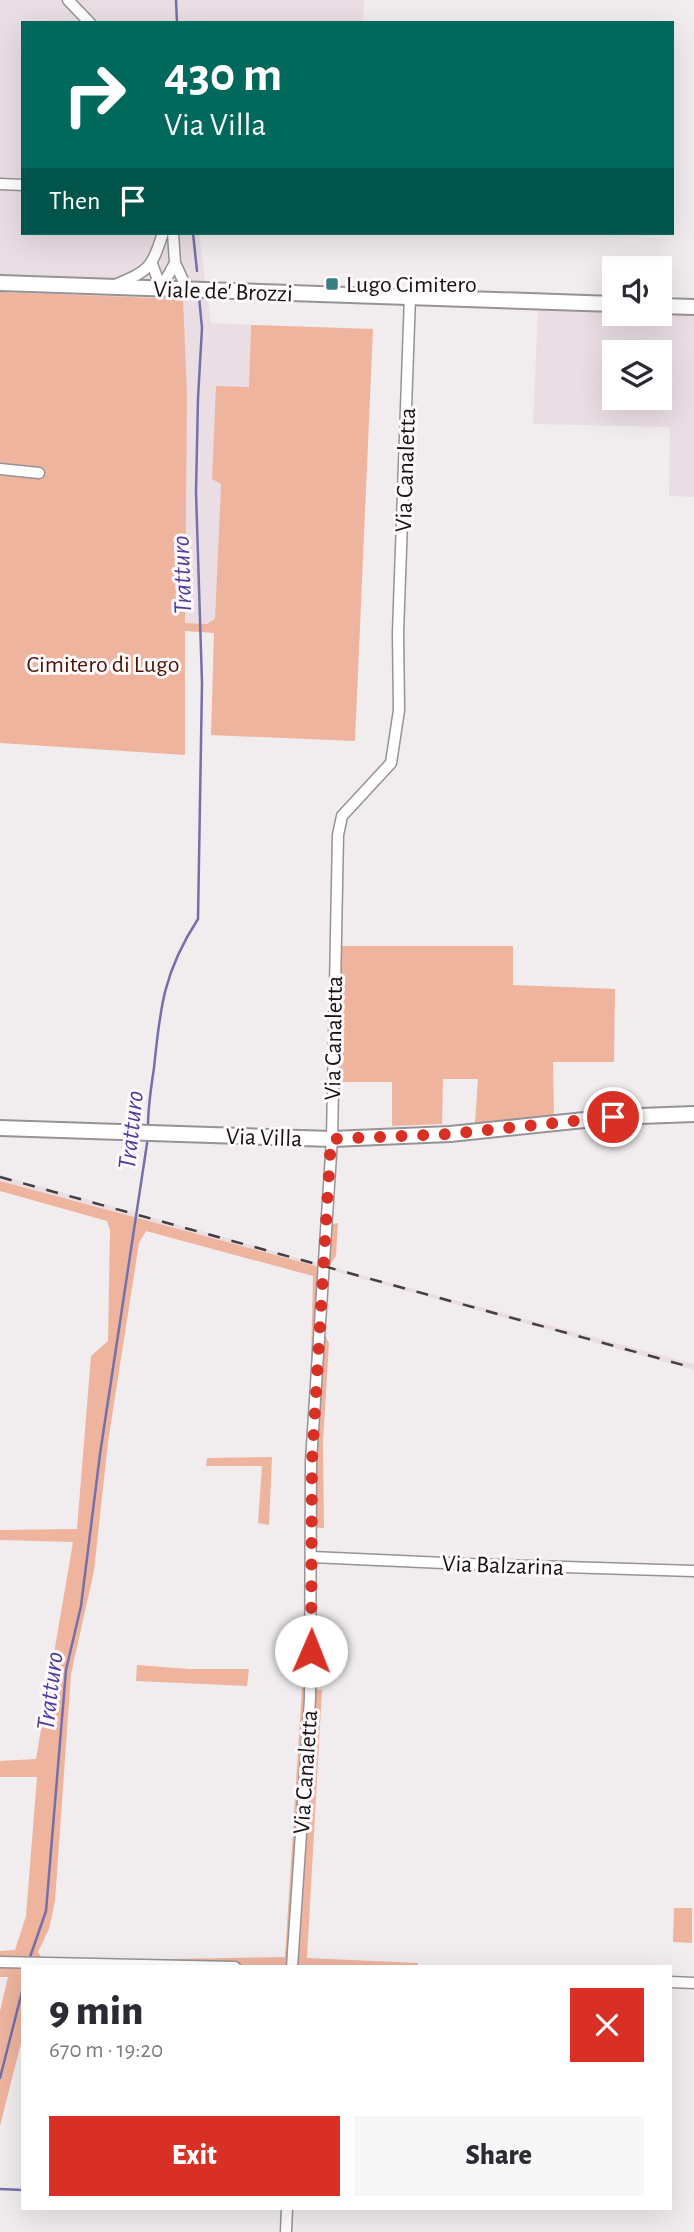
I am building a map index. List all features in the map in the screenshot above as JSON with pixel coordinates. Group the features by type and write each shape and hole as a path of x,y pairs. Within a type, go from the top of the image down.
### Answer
{"street":[{"path":"68,0 88,21"},
{"path":"0,184 21,185"},
{"path":"106,289 144,272 152,264 162,235"},
{"path":"173,235 175,263 187,289"},
{"path":"161,288 175,263"},
{"path":"152,264 161,288"},
{"name":"Viale de' Brozzi","path":"0,284 602,304"},
{"name":"Via Canaletta","path":"292,1965 310,1699 312,1461 331,1139 338,835 342,817 391,763 399,710 398,633 410,296"},
{"path":"672,306 694,307"},
{"path":"0,469 39,473"},
{"name":"Via Villa","path":"0,1128 331,1139 423,1136 613,1117 694,1114"},
{"name":"Via Balzarina","path":"312,1556 480,1565 694,1571"},
{"path":"0,1962 97,1965"},
{"path":"672,1982 694,1983"},
{"path":"286,2232 287,2210"}],"shaded area":[{"path":"0,0 364,0 363,21 21,21 21,235 199,235 211,323 251,325 249,388 217,386 212,478 221,484 215,619 207,624 185,623 183,299 0,292"},
{"path":"538,308 602,311 602,326 672,326 672,314 694,315 694,497 669,496 670,427 533,424"},
{"path":"0,1175 320,1264 320,1267 0,1181"},
{"path":"328,1266 694,1364 694,1370 327,1269"}],"green space":[{"name":"Cimitero di Lugo","path":"0,292 183,299 187,393 185,623 207,624 215,619 221,484 212,479 216,386 249,387 251,325 373,329 355,741 211,735 214,633 185,631 185,755 0,743"},
{"path":"342,946 513,946 513,985 615,989 614,1062 553,1062 554,1115 475,1123 478,1079 443,1079 442,1124 392,1126 392,1082 340,1082"},
{"path":"0,1181 320,1267 321,1226 338,1223 336,1256 327,1269 324,1334 329,1343 323,1442 324,1528 307,1527 313,1276 146,1231 139,1243 108,1442 94,1571 71,1674 55,1901 49,1929 38,1952 41,1957 122,1960 285,1957 302,1688 322,1690 307,1958 418,1965 21,1965 21,2043 0,2126 0,2011 8,1977 0,1977 0,1951 15,1950 26,1916 37,1777 0,1777 0,1761 36,1759 73,1542 0,1540 0,1530 77,1529 91,1356 108,1341 110,1230 107,1221 0,1191"},
{"path":"272,1457 269,1525 258,1523 262,1466 206,1466 207,1458"},
{"path":"137,1665 189,1669 249,1669 247,1686 136,1681"},
{"path":"674,1908 692,1908 692,1943 673,1942"}],"waterway":[{"name":"Tratturo","path":"176,0 177,21"},
{"name":"Tratturo","path":"193,235 197,271"},
{"name":"Tratturo","path":"148,1127 165,990 178,956 198,919 202,683 196,492 202,328 199,297"},
{"name":"Tratturo","path":"29,1960 46,1911 66,1670 81,1606 100,1454 148,1137"},
{"name":"Tratturo","path":"0,2078 21,1996"},
{"path":"0,2189 21,2190"}],"railway":[{"path":"0,1177 694,1368"}],"place":[{"name":"Lugo Cimitero","path":"332,284"}],"route":[{"path":"311,1651 312,1461 331,1139 450,1134 613,1117"}]}
